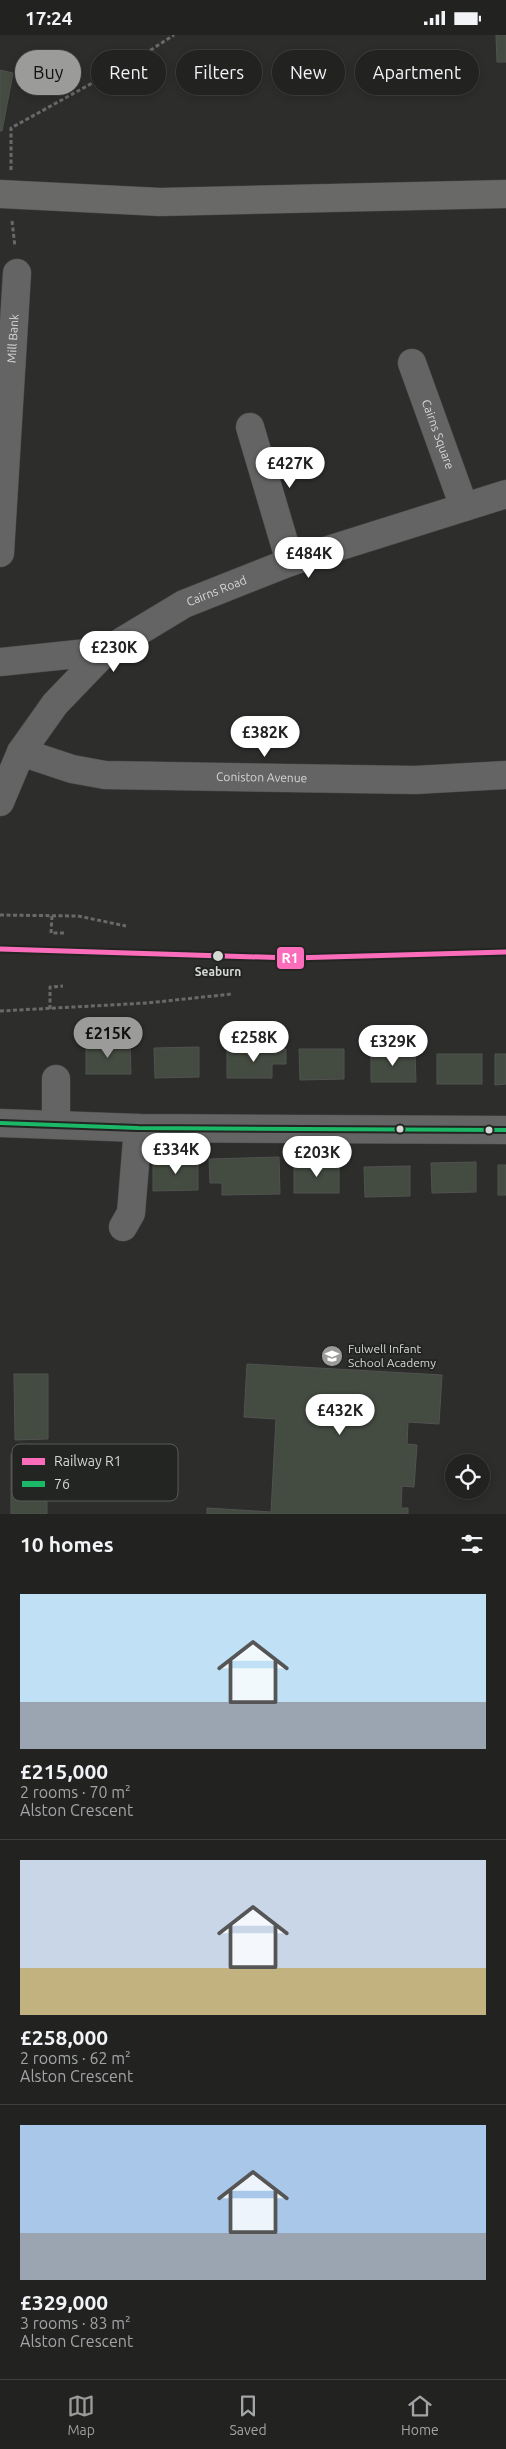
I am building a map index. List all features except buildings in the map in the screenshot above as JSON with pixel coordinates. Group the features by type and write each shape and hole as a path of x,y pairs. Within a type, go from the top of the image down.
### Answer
{"highway":[{"path":"5,195 160,202 506,194"}],"street":[{"name":"Mill Bank","path":"0,553 17,273"},
{"name":"Cairns Square","path":"412,363 464,507"},
{"path":"250,427 290,563"},
{"name":"Cairns Road","path":"0,802 21,752 56,704 106,651 184,603 290,563 506,494"},
{"name":"Cairns Road","path":"0,662 106,651"},
{"name":"Coniston Avenue","path":"21,752 72,769 105,775 415,780 506,775"},
{"path":"56,1079 56,1125"},
{"path":"0,1123 138,1128 506,1130"},
{"path":"123,1227 131,1213 138,1128"}],"path":[{"path":"17,273 5,195 12,128 143,55 174,35"},
{"path":"0,915 78,916 126,925"},
{"path":"52,916 51,933 65,933"},
{"path":"50,1009 50,987 63,987"},
{"path":"0,1011 147,1003 232,994"}],"rail line":[{"name":"R1","path":"0,949 292,958 506,952"}],"transit line":[{"name":"76","path":"0,1123 138,1128 506,1130"}],"place":[{"name":"Seaburn","path":"218,956"},
{"name":"Fulwell Infant School Academy","path":"332,1356"}]}
